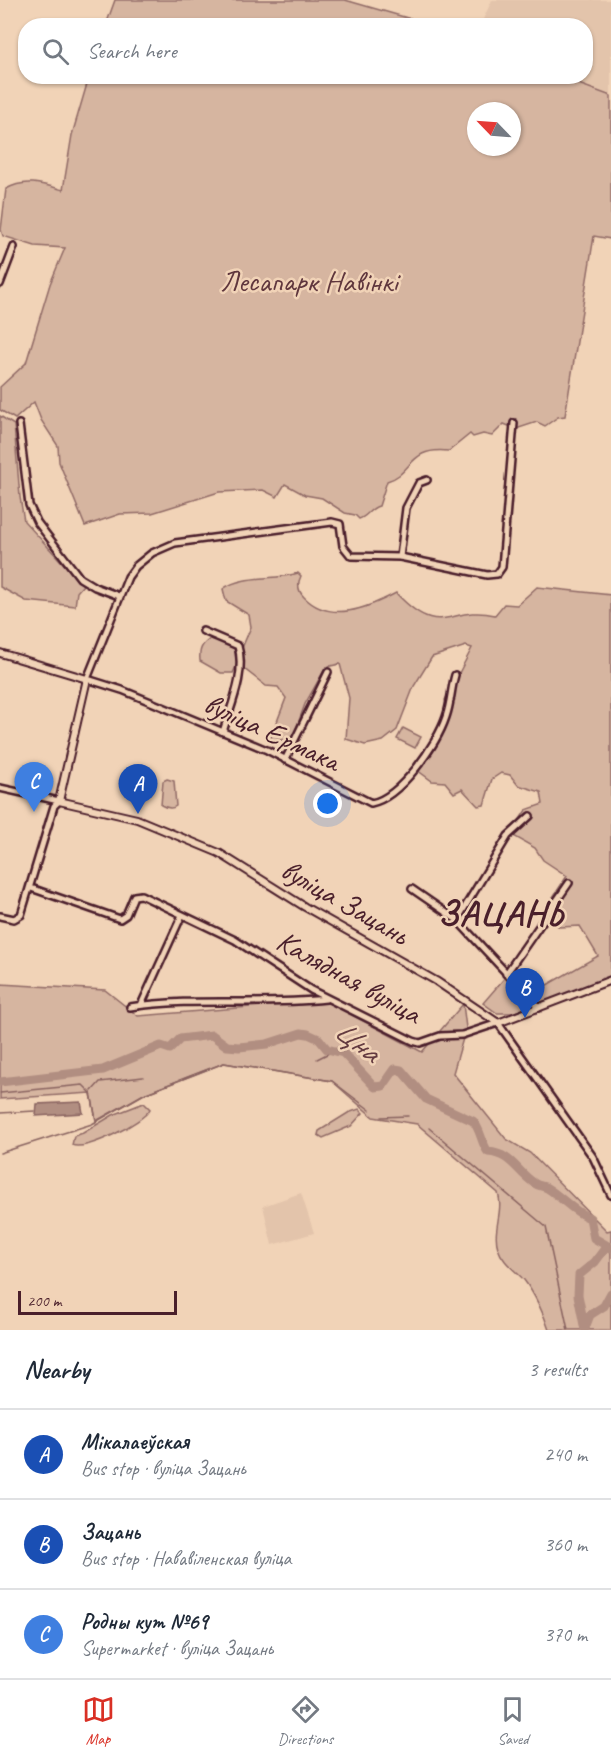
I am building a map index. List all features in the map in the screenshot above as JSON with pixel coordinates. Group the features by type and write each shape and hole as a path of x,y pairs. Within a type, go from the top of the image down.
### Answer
{"street":[{"path":"0,284 14,247"},
{"path":"0,916 12,920 18,918 31,888 54,806 59,801 87,679 119,596 136,566 161,548 175,543 336,522 340,524 345,550 351,556 399,557 487,575 501,572 514,423"},
{"path":"18,424 29,505 38,522 80,578 95,587 119,596"},
{"path":"399,557 406,508 419,483 427,480"},
{"path":"203,631 238,646 241,658 240,676 223,732"},
{"name":"вуліца Ермака","path":"0,653 122,690 285,759 371,803 378,802 392,794 402,784 442,728 455,675"},
{"path":"285,759 328,672"},
{"name":"вуліца Зацань","path":"0,788 137,819 219,853 305,907 436,981 498,1023 593,1157 611,1195"},
{"path":"458,920 508,836 530,816"},
{"path":"506,975 569,883"},
{"name":"Калядная вуліца","path":"31,888 120,918 126,915 136,894 235,940 328,999 402,1037 420,1043 440,1036 462,1035 498,1023"},
{"name":"вуліца Зацань","path":"412,890 458,920 506,975 539,1008"},
{"path":"141,1005 182,915"},
{"path":"498,1023 611,980"},
{"path":"130,1007 195,1000 280,1003 328,999"}],"shaded area":[{"path":"492,0 611,0 611,96 577,84 593,84 593,18 484,18"},
{"path":"81,1102 83,1113 36,1116 37,1104"},
{"path":"301,1193 314,1233 272,1245 263,1206"}],"green space":[{"path":"115,0 345,0 408,18 109,18"},
{"name":"Лесапарк Навінкі","path":"87,84 579,84 611,96 611,239 594,236 565,416 558,417 545,426 537,422 516,429 504,424 492,436 483,434 473,437 470,434 449,451 436,451 418,456 402,473 387,481 379,506 359,519 322,498 305,495 285,484 277,497 263,490 219,492 152,513 120,514 85,526 59,462 58,446 41,420 34,402 15,419 0,410 0,387 26,363 50,284 65,248 35,246 3,236 1,230 6,189 27,183 63,190 72,135"},
{"path":"0,416 14,425 24,521 83,585 77,592 75,606 26,601 0,587"},
{"path":"298,573 301,576 299,590 302,595 314,605 325,610 349,611 373,604 396,593 424,616 435,619 479,613 495,615 504,604 517,605 537,587 611,595 611,978 512,1013 497,1013 483,1003 515,966 533,993 598,956 580,926 560,927 545,919 556,902 553,897 567,876 543,860 535,848 514,836 506,840 526,810 543,804 541,792 518,785 510,775 501,773 492,779 484,805 478,806 462,789 454,793 445,782 432,781 413,767 442,733 450,715 445,700 472,648 466,646 432,657 414,686 397,730 383,741 365,745 346,739 349,698 340,664 326,667 305,704 292,740 270,740 286,698 278,687 266,686 243,668 242,648 251,627 249,615 226,601 223,589 249,579"},
{"path":"210,639 225,641 234,647 237,664 233,673 221,673 200,661 201,648"},
{"path":"403,728 421,737 415,748 397,739"},
{"path":"167,779 174,781 176,806 170,808 161,805 163,781"},
{"path":"0,984 105,990 138,1016 325,1001 422,1052 463,1004 466,1028 453,1073 506,1139 530,1153 607,1231 611,1230 611,1330 549,1330 531,1291 524,1280 506,1262 498,1248 496,1234 500,1207 498,1193 417,1124 373,1117 332,1081 224,1063 144,1094 96,1121 91,1093 0,1099"},
{"path":"144,1103 150,1109 126,1128 89,1144 72,1145 74,1136 113,1115"},
{"path":"359,1109 363,1113 351,1126 323,1138 318,1135 319,1131"}],"waterway":[{"name":"Цна","path":"0,1082 103,1070 161,1046 170,1049 180,1039 212,1035 227,1046 239,1047 267,1044 301,1033 308,1034 319,1039 327,1049 343,1053 375,1087 383,1086 395,1069 401,1070 426,1099 473,1121 488,1152 503,1156 534,1183 547,1188 578,1212 590,1218 594,1238 611,1248"},
{"path":"317,1059 333,1051"},
{"path":"0,1153 92,1124 144,1094 224,1063 332,1081 370,1110"},
{"path":"92,1091 100,1082 143,1077"},
{"path":"0,1093 83,1085 91,1093 96,1120"},
{"path":"0,1113 35,1111"},
{"path":"381,1117 408,1116"},
{"path":"429,1128 546,1227 568,1330"},
{"path":"585,1330 578,1295 579,1275 595,1262 606,1247"},
{"name":"Цна","path":"585,1328 590,1315 604,1306 611,1293"}],"place":[{"name":"Родны кут №69","path":"34,812"},
{"name":"Мікалаеўская","path":"138,814"},
{"name":"Зацань","path":"525,1018"}],"district":[{"name":"ЗАЦАНЬ","path":"501,912"}]}
